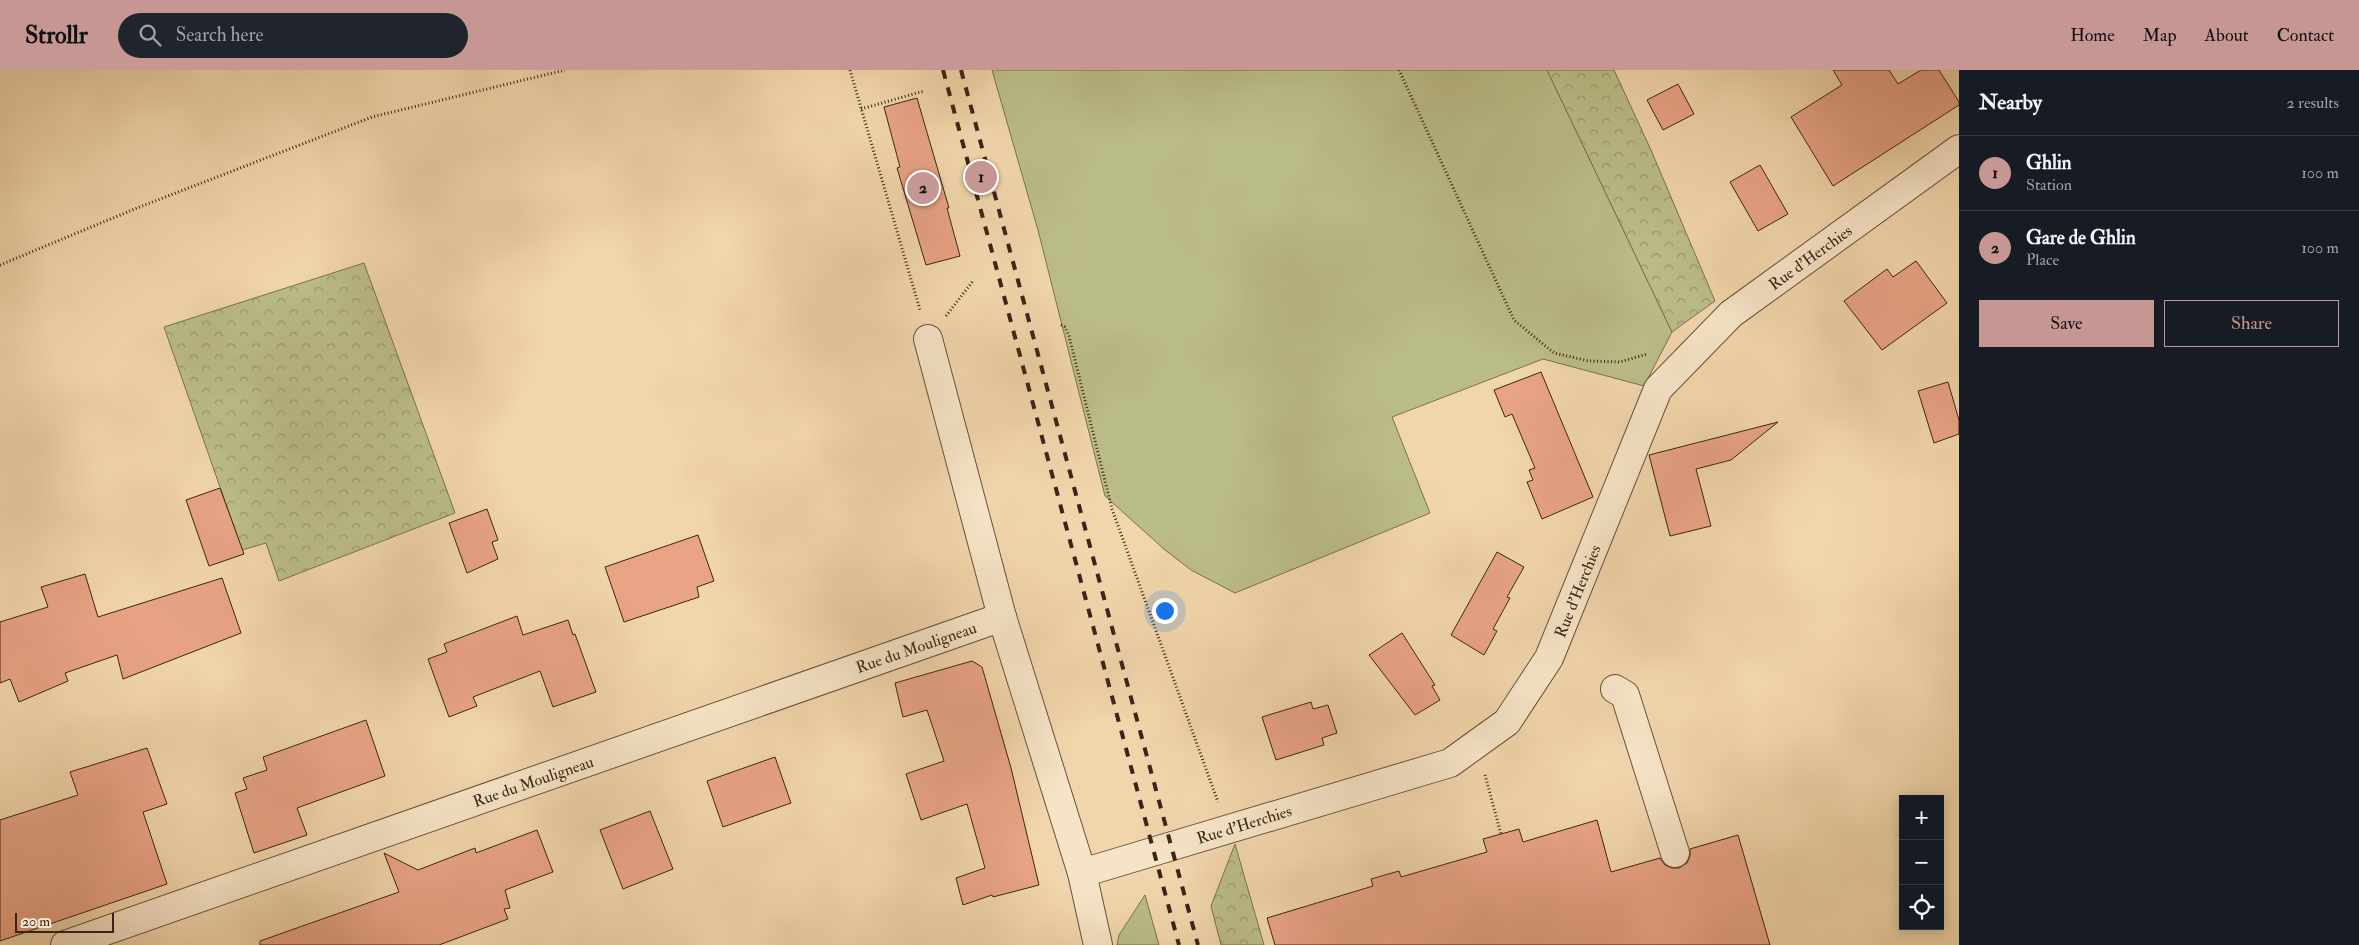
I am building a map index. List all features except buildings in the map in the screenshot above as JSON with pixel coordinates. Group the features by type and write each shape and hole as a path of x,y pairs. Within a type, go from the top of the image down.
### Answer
{"street":[{"name":"Rue d'Herchies","path":"1082,874 1450,763 1507,722 1550,658 1658,389 1731,314 1959,149"},
{"path":"928,339 1002,617 1082,874 1098,945"},
{"name":"Rue du Mouligneau","path":"65,945 1002,617"},
{"path":"1615,689 1625,695 1675,853"}],"path":[{"path":"0,265 128,212 372,118 565,70"},
{"path":"850,70 928,339"},
{"path":"1399,70 1514,320 1554,353 1589,361 1620,362 1651,353"},
{"path":"861,109 924,91"},
{"path":"928,339 973,281"},
{"path":"1061,325 1065,326 1070,336 1112,509 1228,829"},
{"path":"1490,792 1501,834"}],"green space":[{"path":"992,70 1547,70 1672,332 1644,386 1543,359 1392,417 1430,513 1235,593 1191,570 1165,550 1105,496 1038,230"},
{"path":"1547,70 1614,70 1651,150 1715,301 1672,332"},
{"path":"364,263 455,513 279,581 266,543 242,550 164,327"},
{"path":"1235,844 1264,945 1221,945 1211,906"},
{"path":"1145,895 1159,945 1117,945 1119,935"}],"railway":[{"path":"943,70 1179,945"},
{"path":"961,70 1198,945"}],"place":[{"name":"Ghlin","path":"981,177"},
{"name":"Gare de Ghlin","path":"923,188"}]}
